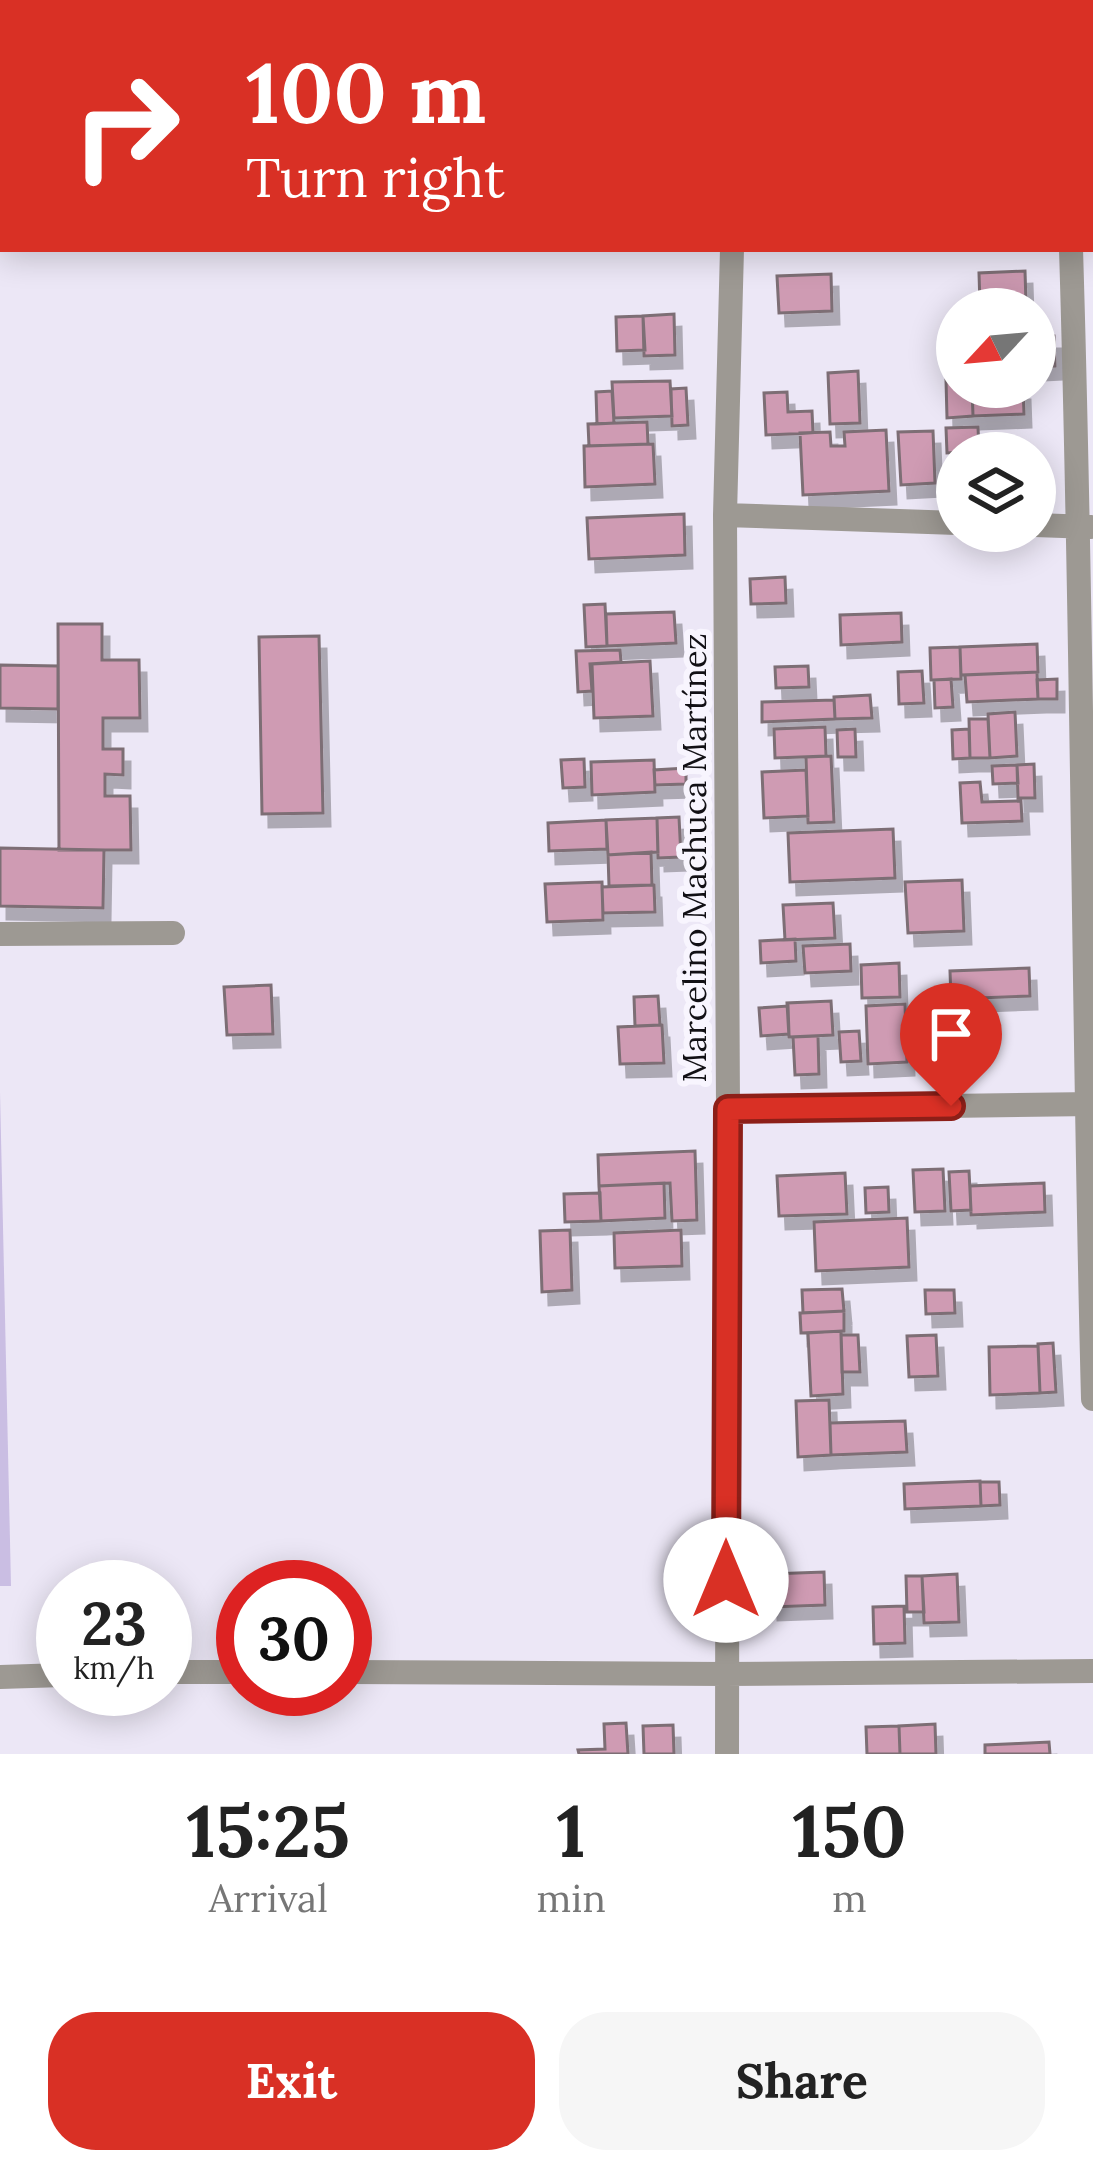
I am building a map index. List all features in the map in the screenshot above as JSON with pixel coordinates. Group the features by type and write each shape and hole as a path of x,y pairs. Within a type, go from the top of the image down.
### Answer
{"street":[{"name":"Marcelino Machuca Martínez","path":"727,1754 725,515 732,252"},
{"path":"1071,252 1086,527 1093,1399"},
{"path":"725,515 936,522"},
{"path":"1056,526 1086,527"},
{"path":"0,934 172,933"},
{"path":"728,1109 1089,1104"},
{"path":"372,1672 1093,1671"},
{"path":"0,1677 36,1676"}],"shaded area":[{"path":"0,1092 11,1586 0,1586"}],"building":[{"path":"1025,271 1026,288 979,288 979,273"},
{"path":"831,274 832,311 779,313 777,276"},
{"path":"674,314 675,355 644,356 643,316"},
{"path":"643,316 645,350 617,351 616,317"},
{"path":"858,371 860,423 830,424 828,373"},
{"path":"670,381 672,416 614,418 612,382"},
{"path":"686,388 688,425 672,426 671,389"},
{"path":"612,391 614,423 597,424 596,392"},
{"path":"787,392 788,412 812,411 813,433 766,435 764,393"},
{"path":"947,408 973,408 973,416 947,418"},
{"path":"973,408 1024,408 1024,414 973,416"},
{"path":"647,422 648,444 589,446 588,424"},
{"path":"978,427 978,432 946,432 946,428"},
{"path":"886,430 889,491 803,495 800,433 830,432 831,446 845,446 844,432"},
{"path":"933,431 935,483 901,485 898,432"},
{"path":"653,444 655,484 585,487 584,446"},
{"path":"684,514 685,555 589,559 587,518"},
{"path":"785,577 786,603 751,604 750,579"},
{"path":"605,604 607,646 586,647 584,605"},
{"path":"674,612 676,643 607,646 606,614"},
{"path":"901,613 902,642 841,645 840,615"},
{"path":"58,624 102,624 102,660 139,660 140,718 103,718 103,749 123,749 123,775 105,774 105,796 130,796 131,850 59,850"},
{"path":"319,636 323,813 262,814 259,637"},
{"path":"1037,644 1038,672 961,675 960,647"},
{"path":"960,647 961,679 931,680 930,648"},
{"path":"620,650 621,662 590,664 592,691 578,692 576,651"},
{"path":"650,661 653,716 594,718 592,664"},
{"path":"0,665 58,666 58,709 0,708"},
{"path":"808,666 809,687 776,688 775,667"},
{"path":"922,671 924,703 899,704 898,672"},
{"path":"1037,672 1038,699 967,702 965,675"},
{"path":"951,679 953,707 935,708 934,680"},
{"path":"1057,679 1057,699 1038,699 1037,680"},
{"path":"870,695 872,718 835,719 834,697"},
{"path":"834,700 835,719 762,722 762,702"},
{"path":"1015,712 1017,756 990,758 988,714"},
{"path":"969,719 988,719 990,758 970,758"},
{"path":"825,727 826,756 775,758 774,729"},
{"path":"855,729 856,757 838,757 837,730"},
{"path":"969,729 970,758 953,759 952,730"},
{"path":"831,756 834,822 808,823 806,757"},
{"path":"584,759 585,787 563,788 561,760"},
{"path":"654,760 655,792 592,795 591,762"},
{"path":"1034,764 1035,798 1018,798 1017,765"},
{"path":"1017,765 1018,783 993,784 992,766"},
{"path":"686,768 686,784 655,785 654,770"},
{"path":"806,770 808,816 764,818 762,772"},
{"path":"980,782 982,802 1021,801 1022,821 962,823 960,783"},
{"path":"679,817 681,857 658,858 657,818"},
{"path":"657,818 658,852 608,855 606,820"},
{"path":"606,820 607,849 549,851 548,823"},
{"path":"893,829 895,878 790,882 788,833"},
{"path":"0,848 104,850 103,908 0,906"},
{"path":"651,852 652,885 609,886 608,855"},
{"path":"962,880 964,931 908,933 905,882"},
{"path":"602,882 603,920 547,922 545,884"},
{"path":"654,885 655,912 603,913 602,887"},
{"path":"833,903 835,938 785,940 783,905"},
{"path":"795,939 796,961 761,963 760,941"},
{"path":"850,944 851,971 805,973 803,946"},
{"path":"899,963 900,997 862,998 861,965"},
{"path":"1029,968 1030,996 951,999 950,971"},
{"path":"271,985 273,1034 227,1035 224,987"},
{"path":"658,996 660,1025 635,1026 634,997"},
{"path":"831,1001 833,1035 789,1037 787,1003"},
{"path":"905,1004 907,1062 868,1064 866,1006"},
{"path":"788,1006 789,1034 761,1036 759,1008"},
{"path":"662,1025 664,1063 620,1064 618,1027"},
{"path":"859,1031 861,1061 841,1062 839,1032"},
{"path":"818,1036 819,1074 795,1075 793,1037"},
{"path":"695,1151 697,1220 672,1221 670,1183 599,1186 598,1155"},
{"path":"943,1169 945,1211 915,1212 913,1170"},
{"path":"969,1171 971,1210 951,1211 949,1172"},
{"path":"845,1173 847,1214 779,1216 777,1176"},
{"path":"664,1183 665,1218 601,1221 599,1186"},
{"path":"1044,1183 1045,1212 971,1215 970,1186"},
{"path":"888,1187 889,1212 866,1213 865,1188"},
{"path":"600,1193 601,1221 565,1222 564,1194"},
{"path":"907,1218 909,1267 816,1271 814,1222"},
{"path":"570,1230 572,1290 542,1292 540,1231"},
{"path":"681,1230 682,1266 615,1268 614,1233"},
{"path":"842,1289 844,1311 803,1313 802,1290"},
{"path":"925,1290 954,1290 955,1313 926,1314"},
{"path":"844,1311 844,1331 801,1333 800,1313"},
{"path":"841,1331 843,1394 811,1396 808,1333"},
{"path":"841,1335 858,1335 860,1372 842,1372"},
{"path":"936,1335 938,1376 909,1377 907,1336"},
{"path":"1053,1343 1056,1392 1040,1393 1038,1344"},
{"path":"1038,1346 1040,1393 990,1395 989,1347"},
{"path":"829,1400 831,1455 798,1457 796,1401"},
{"path":"905,1421 907,1452 831,1455 830,1423"},
{"path":"980,1481 981,1506 905,1509 904,1484"},
{"path":"980,1482 999,1482 1000,1505 981,1506"},
{"path":"770,1569 771,1601 750,1602 748,1570"},
{"path":"824,1572 825,1605 771,1607 770,1574"},
{"path":"957,1574 959,1622 924,1623 922,1576"},
{"path":"906,1576 922,1576 924,1612 907,1612"},
{"path":"904,1606 905,1643 874,1644 873,1607"},
{"path":"626,1723 628,1754 579,1754 578,1750 605,1749 604,1724"},
{"path":"935,1724 936,1754 900,1754 899,1726"},
{"path":"673,1725 674,1754 644,1754 643,1726"},
{"path":"899,1726 900,1754 867,1754 866,1727"},
{"path":"1049,1742 1050,1754 985,1754 985,1745"}],"route":[{"path":"726,1580 728,1109 951,1106"}]}
